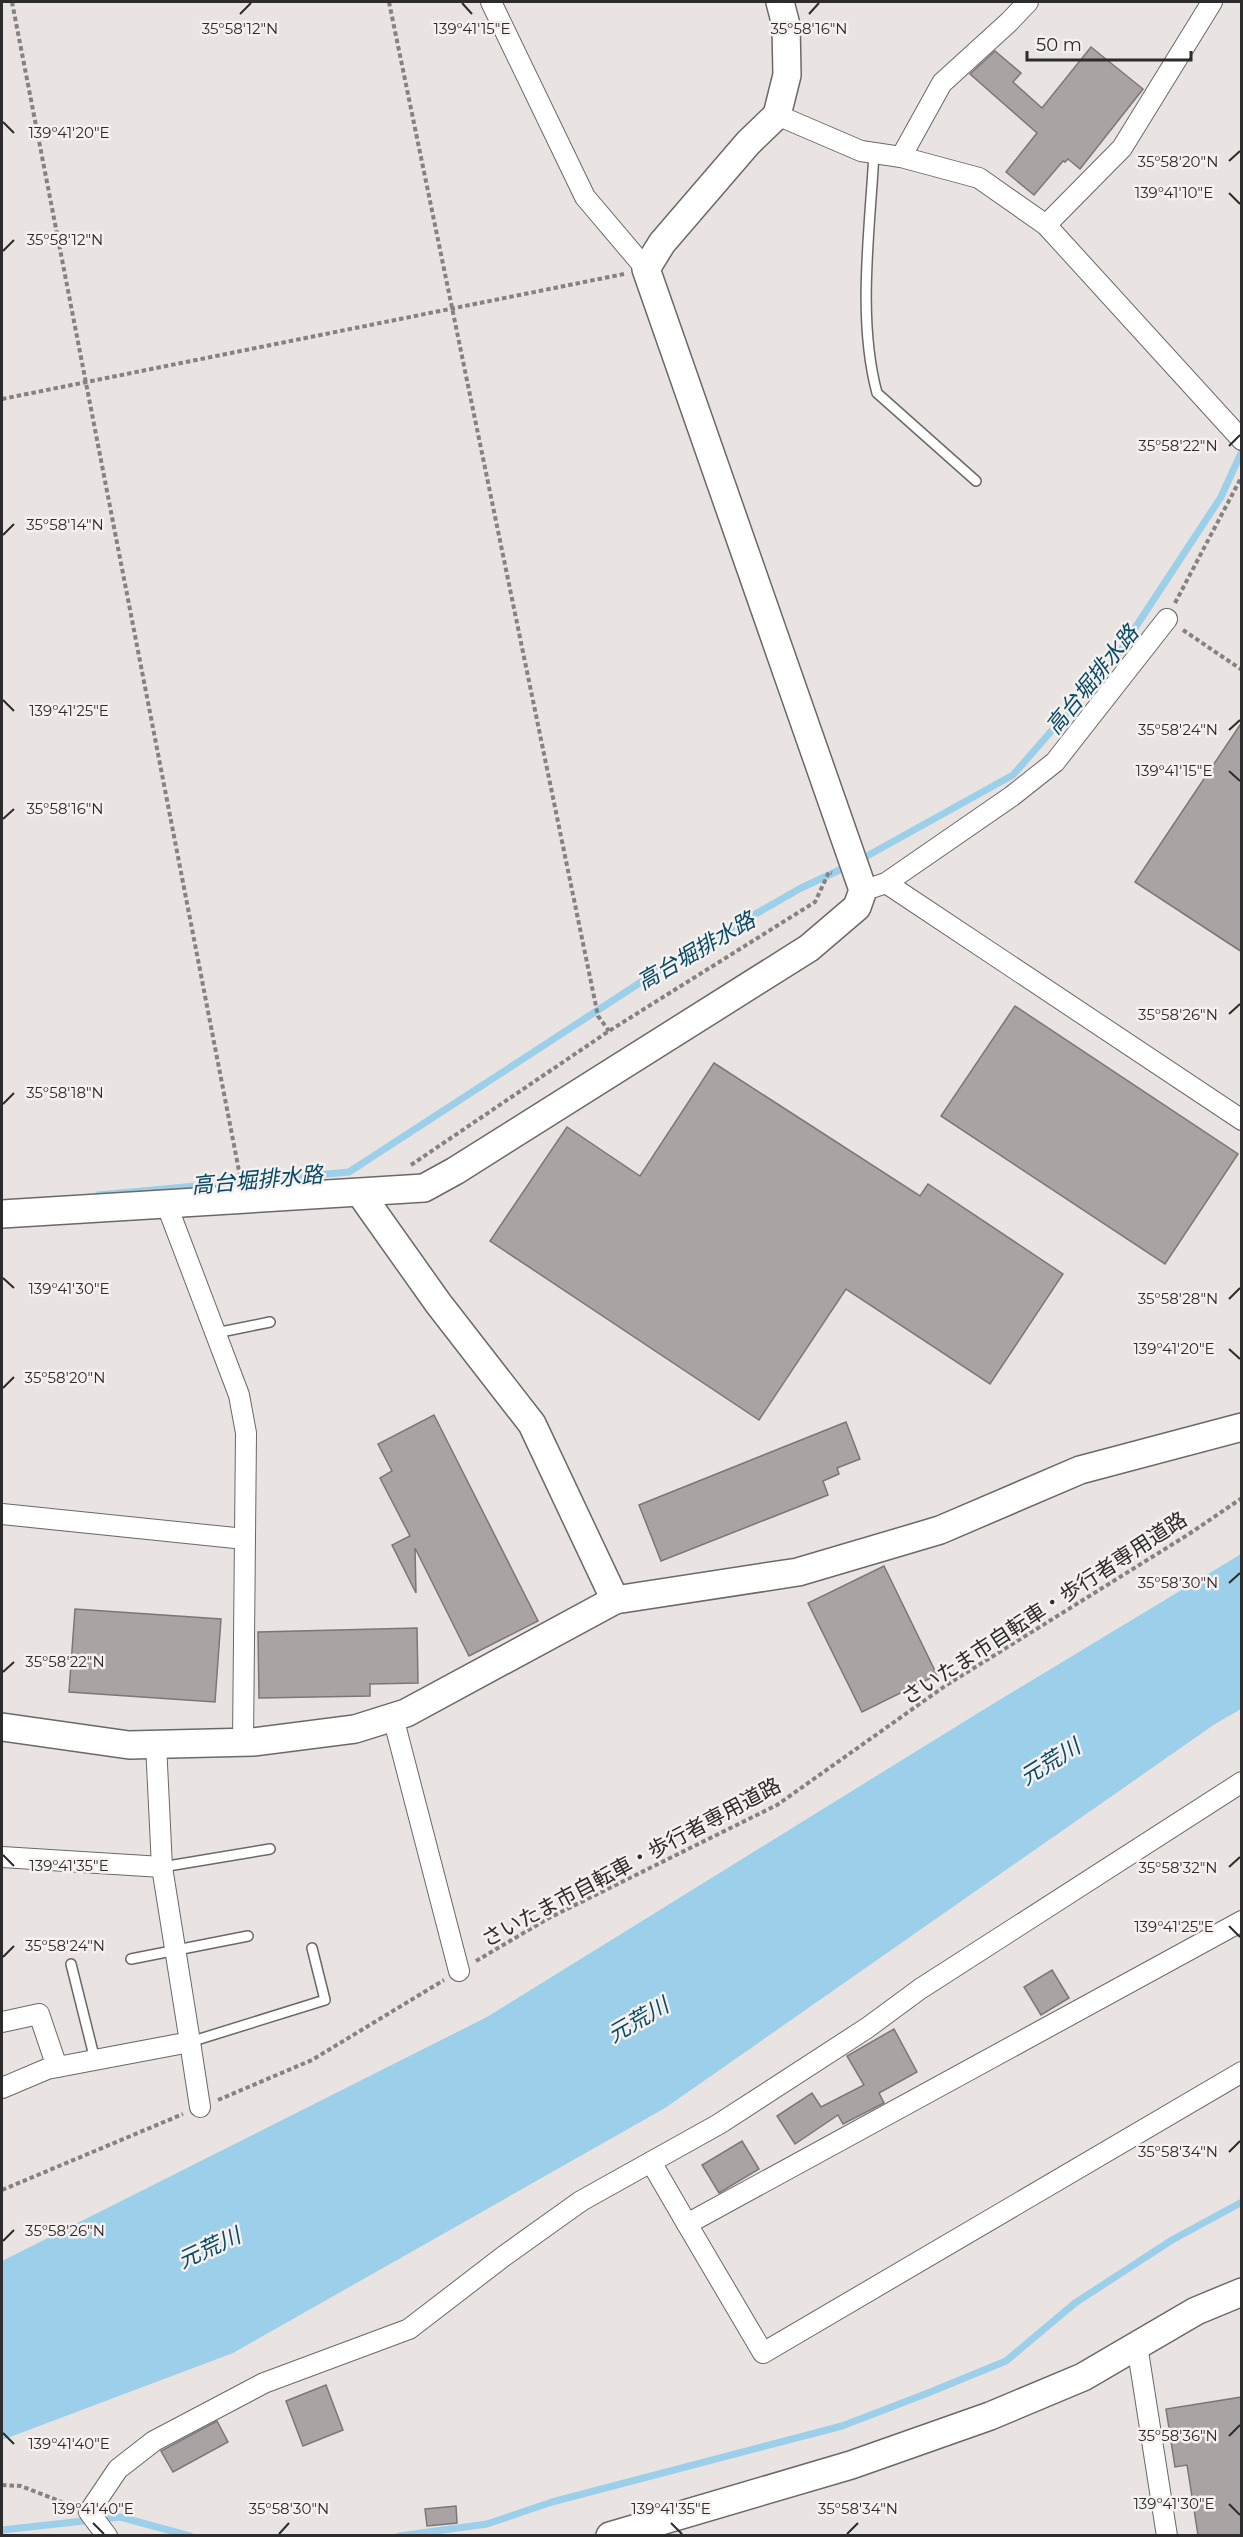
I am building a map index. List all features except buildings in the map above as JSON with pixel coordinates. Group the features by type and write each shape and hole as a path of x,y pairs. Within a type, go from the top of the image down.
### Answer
{"street":[{"path":"491,2 585,197 646,269 870,885 1242,1120"},
{"path":"646,269 662,243 748,143 777,115 787,75 786,25 780,2"},
{"path":"901,157 942,83 1028,2"},
{"path":"1046,225 1122,148 1212,2"},
{"path":"777,115 861,151 901,157 979,178 1046,225 1242,440"},
{"path":"2,1214 424,1188 455,1171 809,948 857,907 870,885 1012,796 1055,762 1167,619"},
{"path":"360,1192 438,1303 532,1424 615,1600"},
{"path":"166,1203 240,1395 246,1434 243,1743"},
{"path":"2,1727 129,1745 243,1743 355,1729 406,1713 615,1600 798,1572 940,1530 1080,1470 1242,1427"},
{"path":"2,1514 245,1539"},
{"path":"393,1717 459,1971"},
{"path":"156,1744 162,1867 200,2107"},
{"path":"107,2535 89,2512 118,2469 154,2441 264,2383 409,2329 504,2256 581,2201 729,2118 867,2028 920,1989 1242,1782"},
{"path":"2,1857 162,1867"},
{"path":"687,2224 1242,1921"},
{"path":"2,2022 39,2014 57,2067"},
{"path":"2,2088 46,2069 190,2042"},
{"path":"651,2162 763,2353 1242,2072"},
{"path":"610,2535 851,2465 990,2416 1083,2377 1196,2311 1242,2292"},
{"path":"1137,2345 1167,2535"}],"lane":[{"path":"874,153 866,320 872,375 877,393 976,481"},
{"path":"216,1333 270,1322"},
{"path":"162,1867 270,1849"},
{"path":"131,1959 248,1936"},
{"path":"190,2042 325,2000 312,1948"},
{"path":"71,1964 95,2060"}],"path":[{"path":"12,2 244,1199"},
{"path":"389,2 598,1016 609,1031"},
{"path":"2,399 646,269"},
{"path":"1242,476 1167,619 1242,670"},
{"path":"411,1165 609,1031 814,902 829,872 870,885"},
{"name":"さいたま市自転車・歩行者専用道路","path":"2,2190 312,2060 549,1918 777,1805 945,1686 1189,1534 1242,1498"},
{"path":"2,2485 21,2486 89,2512"}],"water":[{"name":"元荒川","path":"1241,1554 1241,1709 1215,1724 665,2108 233,2353 2,2440 2,2261 487,2017 978,1713"}],"waterway":[{"name":"高台堀排水路","path":"858,861 1013,775 1116,657 1221,497 1242,451"},
{"name":"高台堀排水路","path":"98,1195 349,1172 675,960 801,888 848,866"},
{"path":"399,2536 487,2524 552,2502 842,2426 928,2393 1006,2361 1075,2303 1172,2240 1242,2202"},
{"path":"2,2530 120,2517 190,2536"}]}
